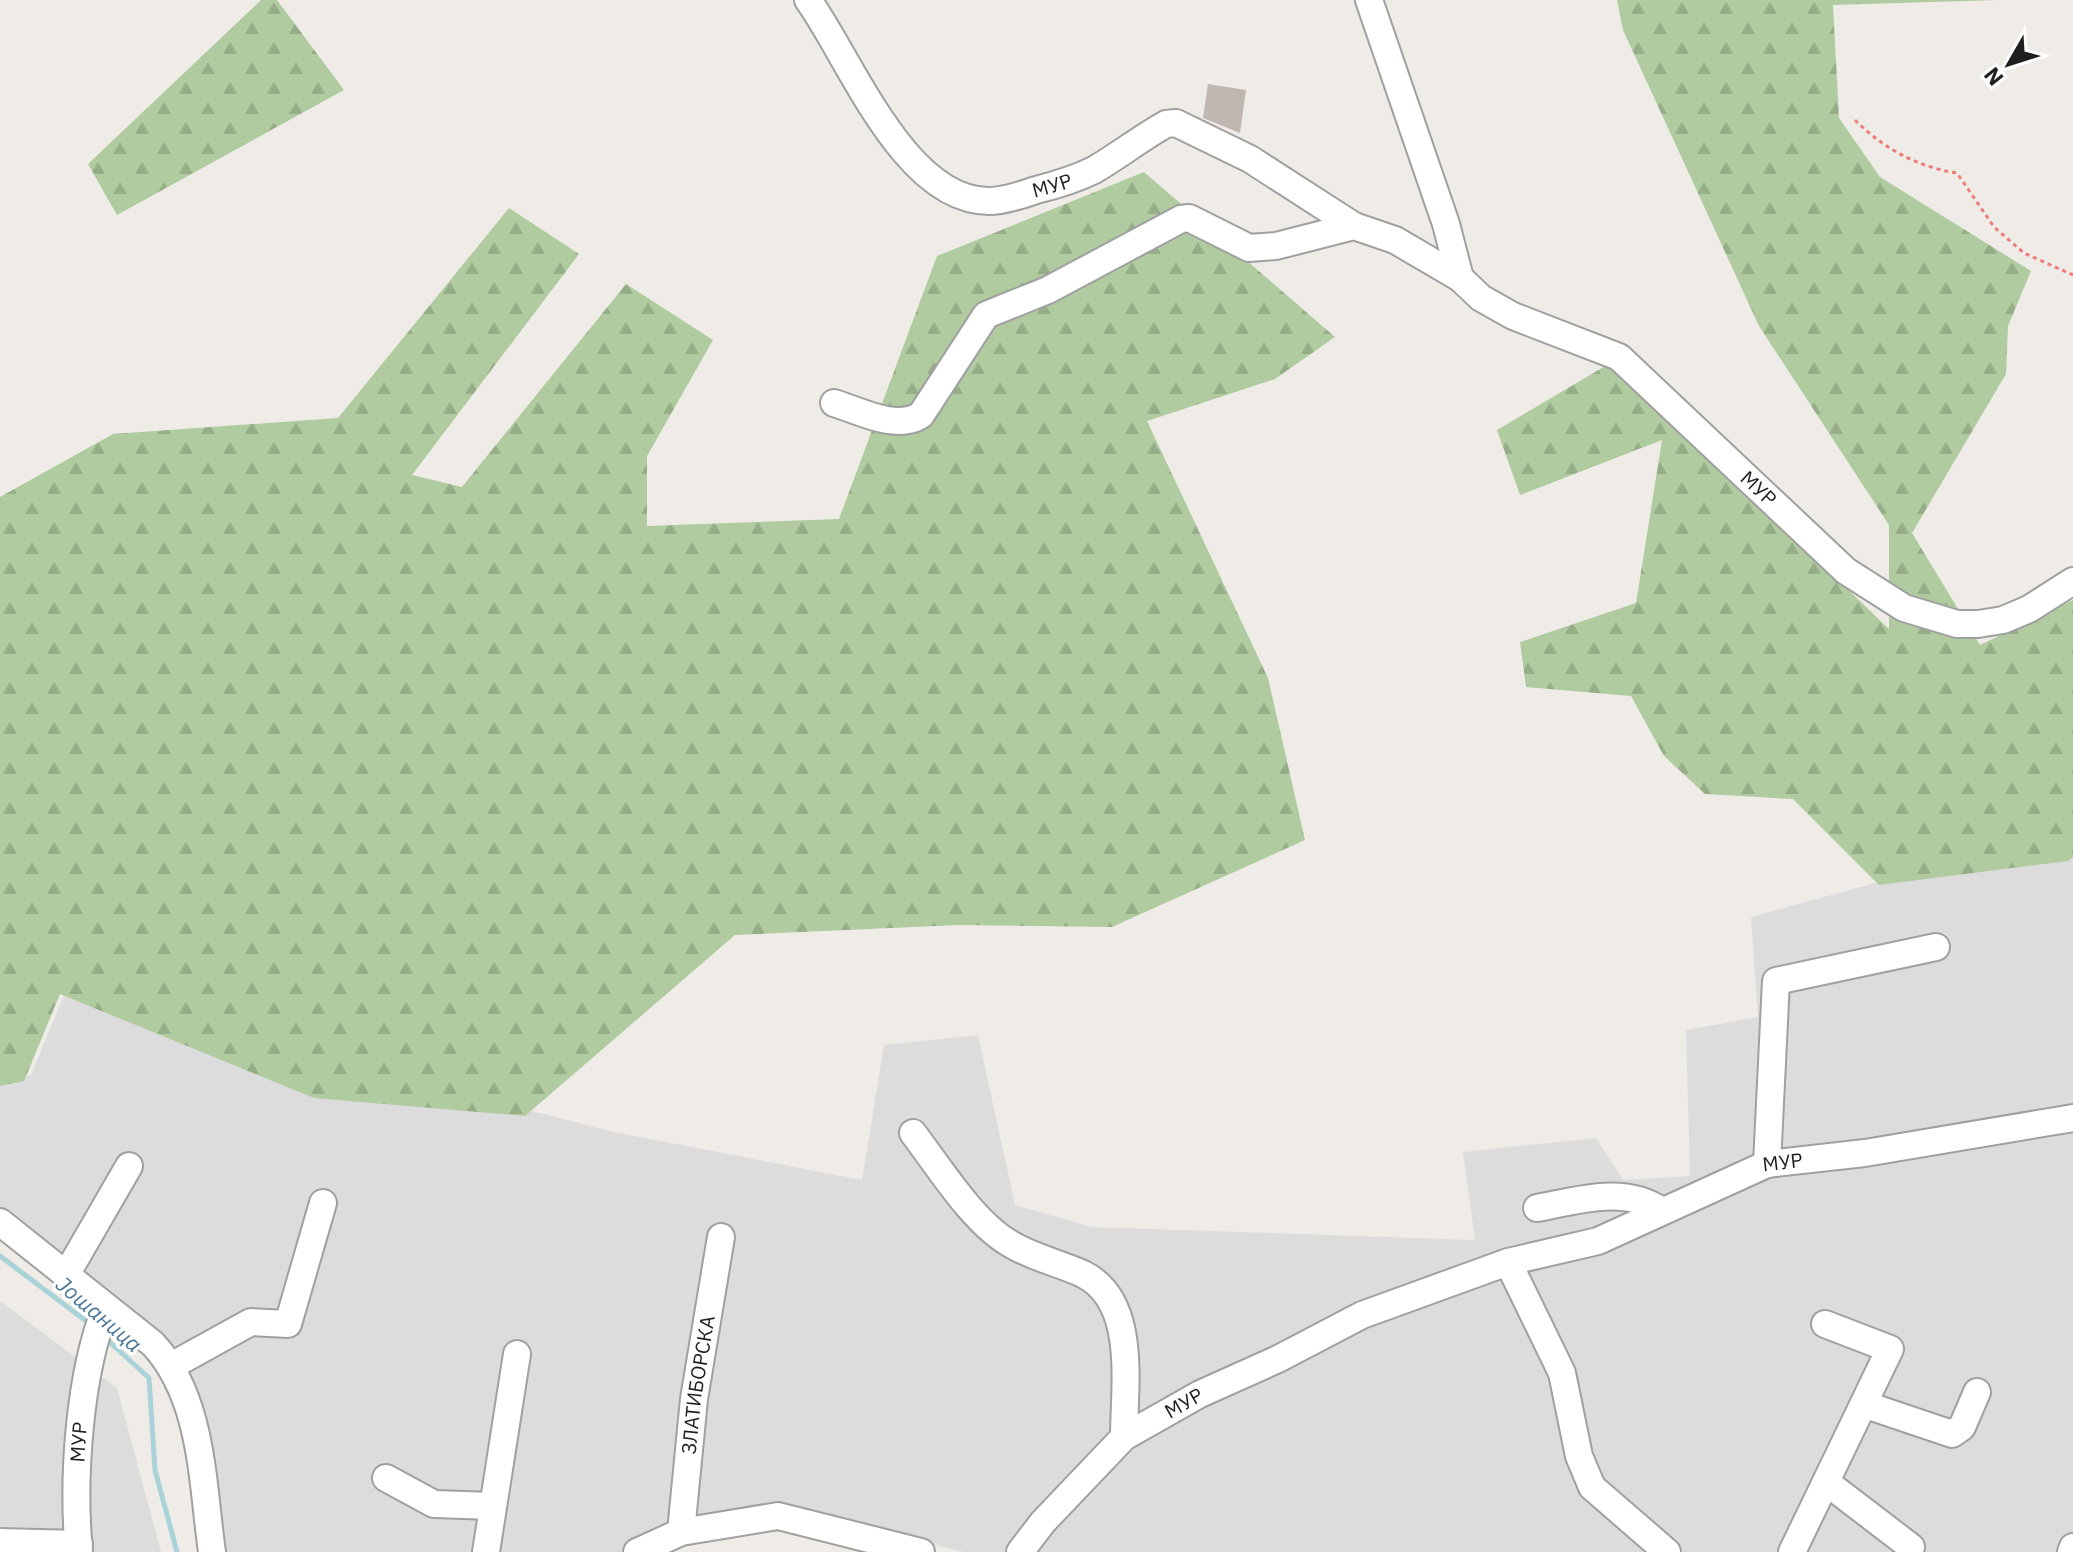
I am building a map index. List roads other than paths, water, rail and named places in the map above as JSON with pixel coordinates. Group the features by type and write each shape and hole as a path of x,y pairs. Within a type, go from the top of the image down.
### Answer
{"street":[{"name":"МУР","path":"808,0 832,33 863,94 914,163 953,193 988,201 1062,183 1093,170 1166,124 1176,123 1250,159 1354,226 1395,240 1460,278 1481,298 1513,316 1619,357 1846,571 1904,608 1957,624 1978,624 2003,620 2029,609 2073,581"},
{"path":"1369,0 1446,224 1460,278"},
{"path":"834,403 901,423 912,421 921,415 986,315 1048,290 1181,219 1189,218 1249,248 1276,246 1354,226"},
{"path":"1767,1164 1776,981 1936,947"},
{"name":"МУР","path":"1020,1552 1043,1522 1124,1437 1200,1394 1278,1359 1362,1315 1508,1262 1598,1241 1767,1164 1865,1153 2073,1118"},
{"path":"913,1133 969,1205 1008,1243 1085,1275 1103,1288 1117,1312 1124,1351 1124,1437"},
{"path":"66,1275 129,1166"},
{"path":"1537,1208 1606,1195 1644,1198 1662,1211"},
{"path":"173,1365 251,1322 288,1324 323,1203"},
{"path":"0,1222 66,1275 104,1311 153,1344 173,1365 183,1387 195,1433 212,1552"},
{"name":"ЗЛАТИБОРСКА","path":"681,1532 694,1399 721,1237"},
{"path":"1508,1262 1562,1373 1579,1456 1592,1487 1667,1552"},
{"name":"МУР","path":"0,1542 79,1548 75,1487 94,1341 104,1311"},
{"path":"1792,1552 1866,1405 1890,1349 1825,1324"},
{"path":"486,1552 517,1354"},
{"path":"1866,1405 1952,1434 1962,1427 1977,1392"},
{"path":"386,1478 434,1504 493,1506"},
{"path":"1826,1482 1911,1547"},
{"path":"637,1552 681,1532 778,1516 921,1552"}],"waterway":[{"name":"Јошаница","path":"0,1256 90,1324"},
{"name":"Јошаница","path":"103,1336 149,1378 155,1470 177,1552"}]}
